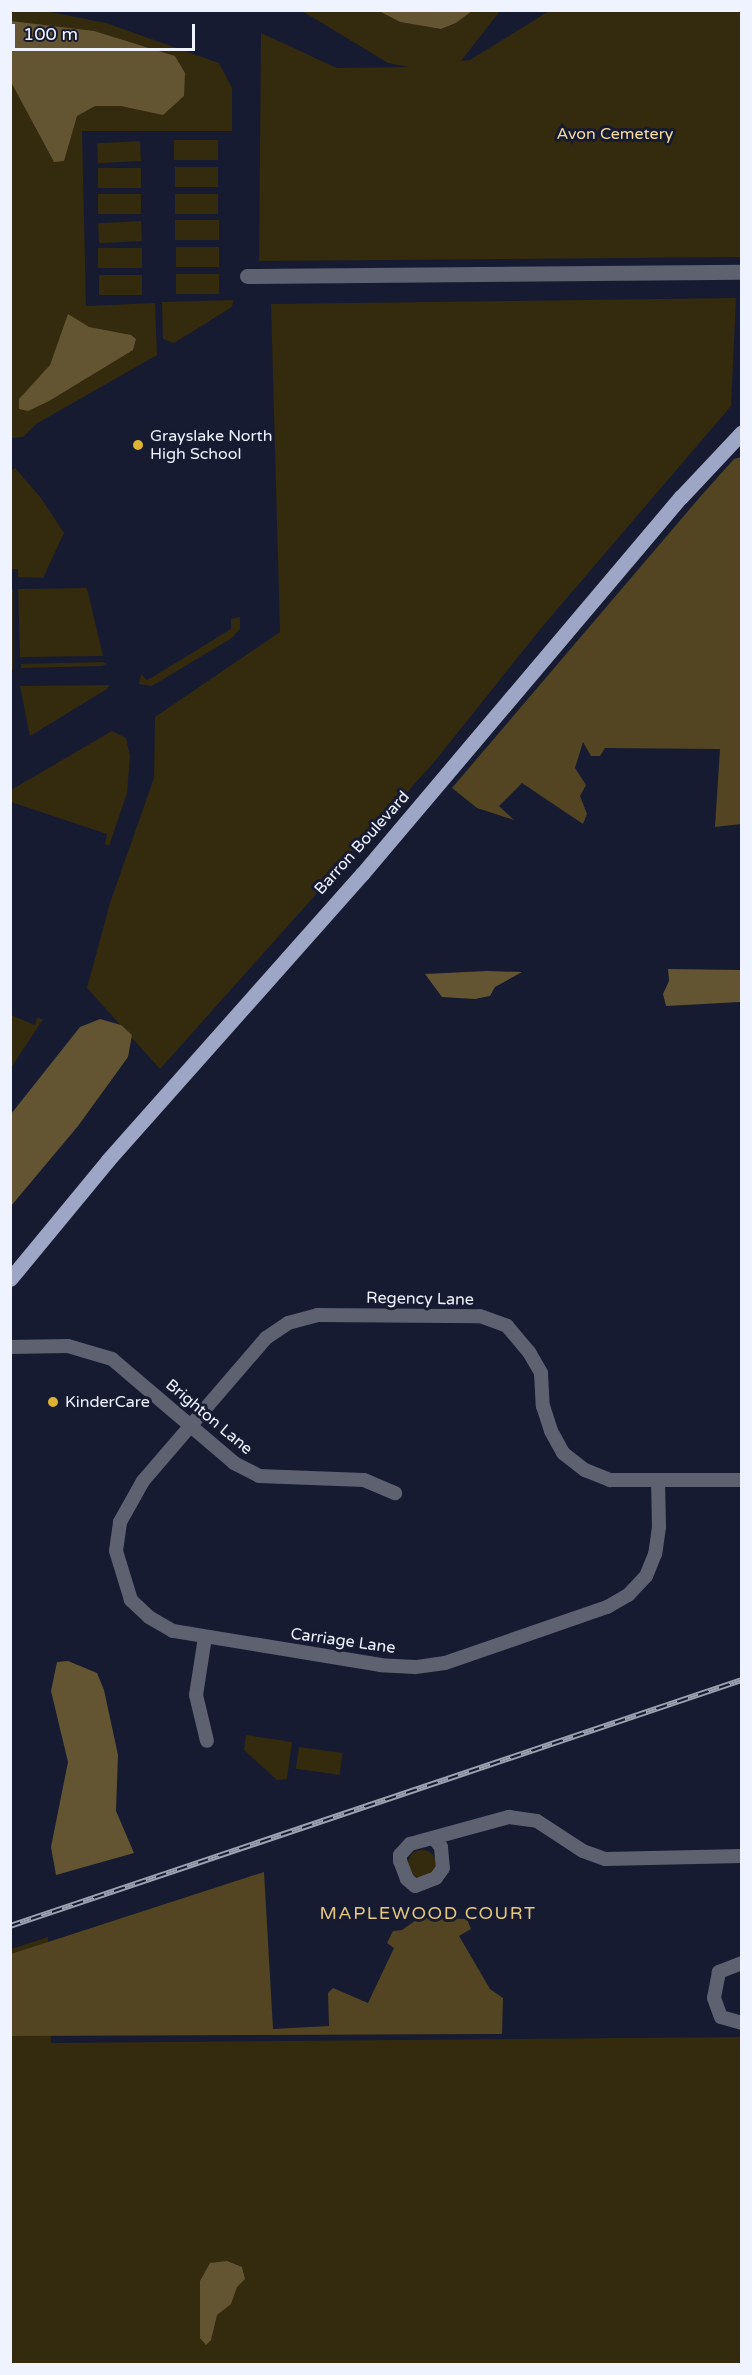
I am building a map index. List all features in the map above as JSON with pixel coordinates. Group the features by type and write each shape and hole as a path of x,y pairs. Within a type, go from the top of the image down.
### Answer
{"main road":[{"name":"Barron Boulevard","path":"10,1279 95,1176 362,874 681,497 741,432"}],"street":[{"path":"741,273 247,281 673,278 741,282"},
{"name":"Regency Lane","path":"191,1425 266,1338 288,1323 317,1315 480,1316 507,1326 530,1352 541,1373 543,1406 551,1431 564,1453 585,1470 610,1480 741,1480"},
{"name":"Brighton Lane","path":"10,1347 68,1346 112,1359 234,1463 259,1476 363,1480 395,1493"},
{"name":"Carriage Lane","path":"191,1425 127,1503 116,1551 131,1600 149,1617 173,1631 381,1665 415,1667 445,1662 596,1611 628,1595 646,1576 659,1527 658,1480"},
{"path":"205,1637 196,1695 207,1741"},
{"path":"435,1840 509,1817 537,1821 583,1851 605,1858 741,1856"},
{"path":"741,1963 719,1972 714,1998 722,2018 741,2023"}],"green space":[{"path":"11,11 45,11 106,23 219,63 232,88 232,131 82,131 86,306 155,303 157,355 36,424 23,437 11,438"},
{"name":"Avon Cemetery","path":"302,11 379,11 400,22 441,29 456,23 472,11 500,11 461,61 470,60 549,11 741,11 742,257 259,261 261,33 337,68 408,67 388,63"},
{"path":"174,140 218,140 218,160 174,160"},
{"path":"140,141 141,161 98,163 97,143"},
{"path":"175,167 218,167 218,187 175,187"},
{"path":"98,168 141,168 141,188 98,188"},
{"path":"98,194 141,194 141,214 98,214"},
{"path":"175,194 218,194 218,214 175,214"},
{"path":"175,220 219,220 219,240 175,240"},
{"path":"141,221 142,241 99,243 98,223"},
{"path":"176,247 219,247 219,267 176,267"},
{"path":"98,248 142,248 142,268 98,268"},
{"path":"176,274 219,274 219,294 176,294"},
{"path":"99,275 142,275 142,295 99,295"},
{"path":"736,298 731,406 542,627 435,761 160,1069 87,988 110,903 154,778 155,717 280,632 271,304"},
{"path":"233,300 232,307 174,343 163,339 162,302"},
{"path":"15,468 41,498 64,533 43,578 18,577 18,569 11,569 10,472"},
{"path":"87,588 103,656 20,657 18,589"},
{"path":"10,589 13,589 13,669 10,669"},
{"path":"240,617 240,629 232,638 152,686 139,684 141,674 147,680 151,678 231,629 231,619"},
{"path":"103,662 106,664 102,666 21,668 21,664"},
{"path":"110,685 107,689 30,736 20,686"},
{"path":"112,731 126,738 130,756 127,793 109,846 105,844 107,834 11,802 11,790"},
{"path":"11,1015 35,1025 37,1018 43,1019 11,1068"},
{"path":"246,1735 292,1742 287,1779 277,1780 244,1750"},
{"path":"299,1747 343,1753 340,1775 296,1769"},
{"path":"422,1850 432,1854 436,1864 432,1874 422,1878 412,1874 408,1864 412,1854"},
{"path":"48,1937 51,2043 741,2037 741,2364 11,2364 11,1949"}],"shaded area":[{"path":"379,11 472,11 456,23 441,29 400,22"},
{"path":"11,21 94,31 175,56 185,73 184,96 163,115 121,106 95,106 77,116 64,161 54,162 11,82"},
{"path":"68,314 89,327 131,335 136,339 133,350 49,401 28,411 19,409 19,399 50,365"},
{"path":"741,457 741,824 715,827 720,749 605,748 600,756 591,756 583,742 575,768 586,785 580,796 587,814 583,824 522,783 499,806 514,820 477,808 452,788 700,497 734,459"},
{"path":"668,969 740,970 740,1002 666,1006 663,994 669,981"},
{"path":"522,972 495,987 490,996 475,999 442,997 425,974"},
{"path":"100,1019 121,1025 132,1035 128,1057 78,1126 11,1206 11,1114 80,1027"},
{"path":"68,1661 97,1673 104,1690 118,1755 116,1811 134,1853 56,1875 51,1847 68,1762 51,1691 57,1662"},
{"path":"264,1872 273,2029 329,2026 328,1993 333,1988 368,2003 394,1948 387,1943 393,1931 402,1930 419,1918 442,1918 467,1919 471,1929 459,1936 490,1989 503,1998 502,2034 11,2036 11,1954"},
{"path":"227,2261 242,2267 245,2279 237,2287 231,2304 217,2315 211,2340 206,2345 200,2338 200,2281 210,2263"}],"railway":[{"path":"10,1926 742,1680"}],"place":[{"name":"Grayslake North High School","path":"138,445"},
{"name":"KinderCare","path":"53,1402"}],"district":[{"name":"MAPLEWOOD COURT","path":"428,1913"}]}
